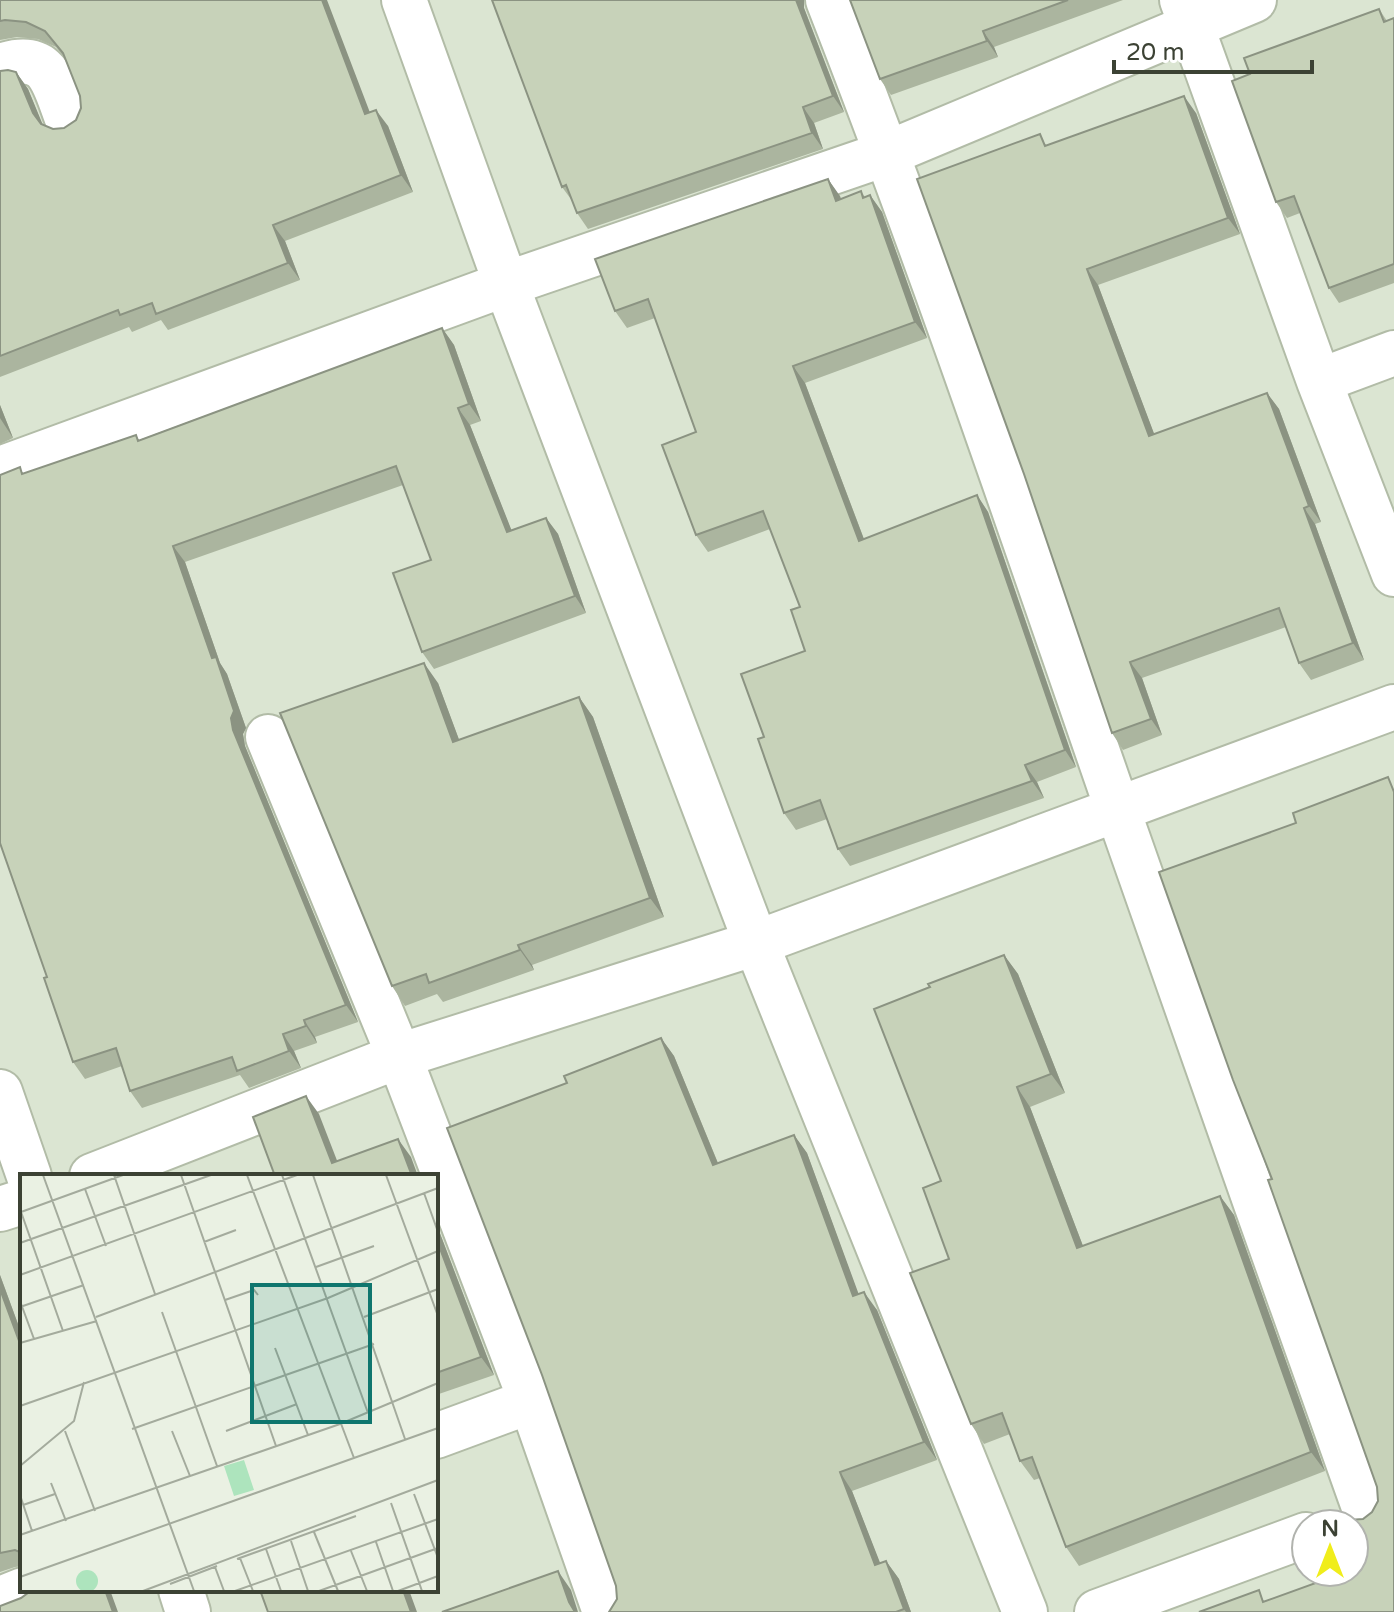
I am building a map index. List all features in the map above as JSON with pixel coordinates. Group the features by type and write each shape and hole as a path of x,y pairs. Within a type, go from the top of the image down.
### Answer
{"street":[{"path":"404,0 506,284 756,943 1025,1612"},
{"path":"828,0 888,153 996,454 1117,809 1363,1508"},
{"path":"0,469 506,284 888,153 1186,12 1254,0"},
{"path":"1186,12 1319,381 1394,574"},
{"path":"0,66 18,60 32,61 47,70 68,121"},
{"path":"1319,381 1394,353"},
{"path":"97,1174 399,1056 756,943 1394,707"},
{"path":"268,737 399,1056 531,1401 605,1612"},
{"path":"0,1092 28,1174"},
{"path":"0,1209 20,1203"},
{"path":"438,1435 531,1401"},
{"path":"1097,1612 1290,1541"},
{"path":"0,1599 20,1591"},
{"path":"182,1592 188,1612"}],"shaded area":[{"path":"0,0 1394,0 1394,1612 0,1612"}],"building":[{"path":"0,0 322,0 365,114 376,110 401,175 273,225 288,263 156,314 152,303 120,315 118,310 0,356 0,71 16,72 33,113 41,124 53,129 64,128 76,120 81,108 80,96 63,53 45,31 26,22 0,21"},
{"path":"492,0 796,0 833,96 803,107 812,133 577,213 566,185 562,187"},
{"path":"850,0 1068,0 983,31 987,41 880,79"},
{"path":"1379,9 1384,22 1394,18 1394,264 1329,288 1294,196 1276,202 1232,81 1250,74 1244,58"},
{"path":"1184,96 1228,218 1087,269 1149,436 1267,393 1309,506 1304,508 1353,643 1299,663 1279,608 1130,662 1151,719 1112,733 1024,474 917,179 1040,134 1045,146"},
{"path":"828,179 836,201 861,191 863,198 870,195 915,322 793,366 859,541 977,495 1065,750 1025,765 1032,781 838,849 820,800 784,813 758,739 764,737 741,674 805,651 791,610 800,607 763,511 696,535 662,445 696,432 648,299 615,311 595,259"},
{"path":"442,328 469,404 458,408 507,532 546,518 575,596 422,652 393,573 431,560 396,466 173,546 234,711 231,718 233,730 346,1005 304,1020 306,1026 283,1034 289,1051 237,1071 232,1057 130,1091 116,1048 73,1062 0,843 0,475 20,467 22,474 136,435 138,441"},
{"path":"424,663 453,742 579,697 650,898 518,945 520,950 429,983 426,974 392,986 280,713"},
{"path":"1388,777 1394,792 1394,1612 1199,1612 1259,1590 1263,1602 1302,1588 1370,1588 1370,1514 1378,1501 1377,1487 1268,1180 1272,1179 1233,1080 1159,872 1296,823 1293,813"},
{"path":"1004,955 1051,1074 1017,1087 1077,1248 1220,1196 1311,1452 1066,1547 1032,1457 1020,1461 1002,1413 971,1424 910,1273 949,1259 923,1188 941,1181 874,1009"},
{"path":"661,1038 713,1165 794,1135 853,1296 864,1292 924,1442 840,1472 875,1565 886,1561 904,1609 896,1612 609,1612 617,1599 616,1586 542,1375 447,1128 567,1083 564,1076"},
{"path":"306,1096 332,1163 398,1139 411,1174 274,1174 253,1117"},
{"path":"438,1243 481,1357 438,1372"},
{"path":"0,1289 20,1344 20,1552 0,1553"},
{"path":"558,1571 575,1612 442,1612"},
{"path":"29,1592 106,1592 113,1612 0,1612 0,1606"},
{"path":"261,1592 404,1592 411,1612 268,1612"}]}
